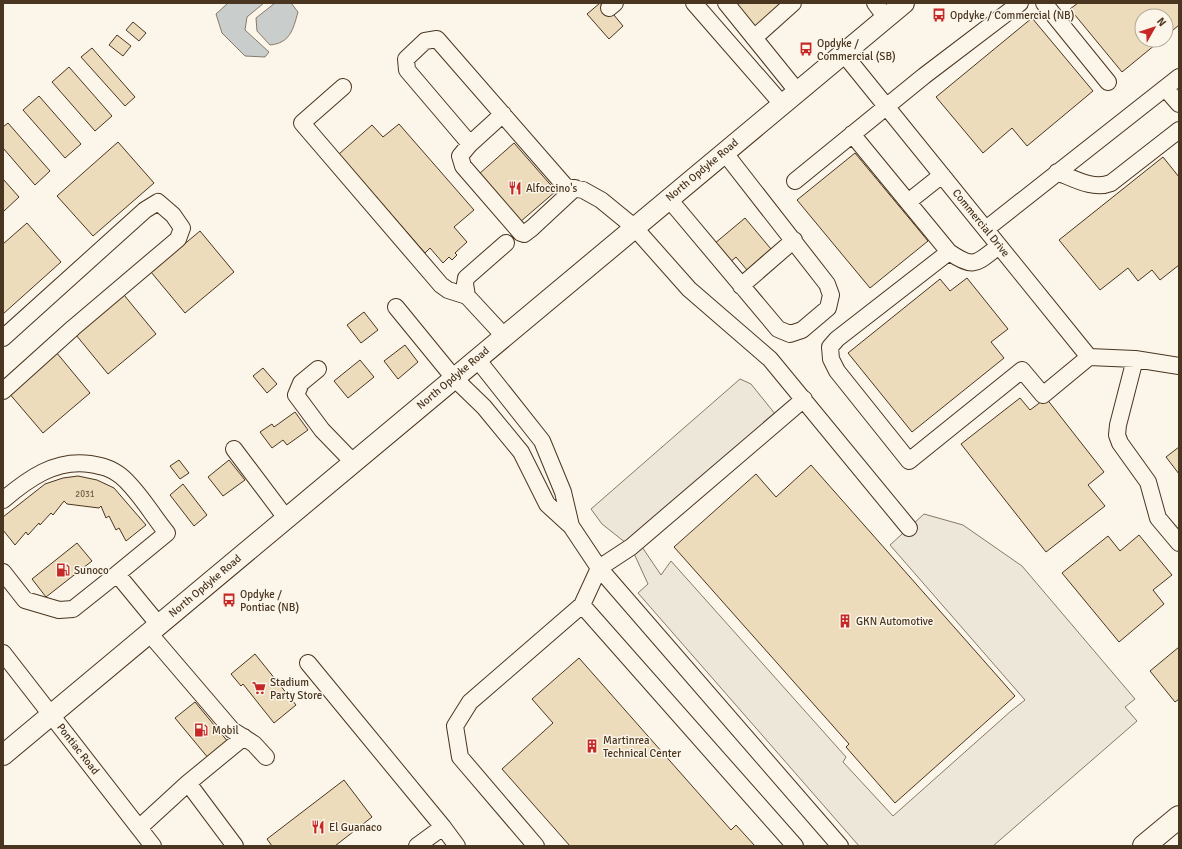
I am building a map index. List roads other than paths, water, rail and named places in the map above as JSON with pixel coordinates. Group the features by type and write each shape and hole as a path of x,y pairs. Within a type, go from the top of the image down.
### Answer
{"highway":[{"path":"1144,846 1179,817"}],"main road":[{"name":"North Opdyke Road","path":"3,755 843,53 881,10 904,3"}],"street":[{"path":"694,3 782,104"},
{"path":"726,3 797,91"},
{"path":"754,38 793,3"},
{"path":"795,180 886,106 1020,3"},
{"path":"1044,3 1108,82"},
{"path":"470,144 407,70 406,59 426,41 437,39 566,187 583,190 602,200 634,227 689,289 770,359 909,528"},
{"name":"Commercial Drive","path":"843,53 1089,357"},
{"path":"986,229 1179,77"},
{"path":"343,87 302,123 441,285 448,290 468,296"},
{"path":"1165,88 1179,104"},
{"path":"503,114 470,144 460,156 463,166 521,233 524,234 532,228 575,188"},
{"path":"1057,172 1095,187 1103,186 1111,183 1179,130"},
{"path":"852,134 949,252 965,263 978,262 999,246"},
{"path":"668,198 778,329 790,334 802,330 828,308 831,295 827,284 724,152"},
{"path":"908,202 942,175"},
{"path":"3,338 145,210 158,202 173,215 182,228 178,239 73,328 3,392"},
{"path":"741,286 794,240"},
{"path":"504,336 468,296 465,284 466,278 506,243"},
{"path":"949,252 837,339 830,348 831,359 837,371 909,461 1022,370 1043,395 1089,357 1135,359 1179,366"},
{"path":"396,307 454,378 484,407 520,452 547,504 571,526 599,568 840,846"},
{"path":"477,359 542,441 564,492 571,526"},
{"path":"1135,359 1118,425 1117,435 1126,453 1148,482 1158,518 1179,543"},
{"path":"318,369 301,383 296,394 322,430 354,462"},
{"path":"536,846 460,757 455,726 470,702 582,605 599,568 631,547 804,399"},
{"path":"234,449 286,518"},
{"path":"3,500 23,483 51,468 67,463 83,463 106,467 121,476 167,533 73,609 59,610 25,600 3,572"},
{"path":"117,574 154,629 232,730 254,744 266,757"},
{"path":"582,605 795,846"},
{"name":"Pontiac Road","path":"3,653 51,716 140,827 153,846"},
{"path":"308,663 457,846"},
{"path":"140,827 188,783 244,738"},
{"path":"188,783 235,846"},
{"path":"417,846 442,826"}],"place":[{"name":"Opdyke / Commercial (NB)","path":"939,15"},
{"name":"Opdyke / Commercial (SB)","path":"806,49"},
{"name":"Alfoccino's","path":"515,188"},
{"name":"Sunoco","path":"63,570"},
{"name":"Opdyke / Pontiac (NB)","path":"229,600"},
{"name":"GKN Automotive","path":"845,621"},
{"name":"Stadium Party Store","path":"259,688"},
{"name":"Mobil","path":"201,730"},
{"name":"Martinrea Technical Center","path":"592,746"},
{"name":"El Guanaco","path":"318,827"}]}
